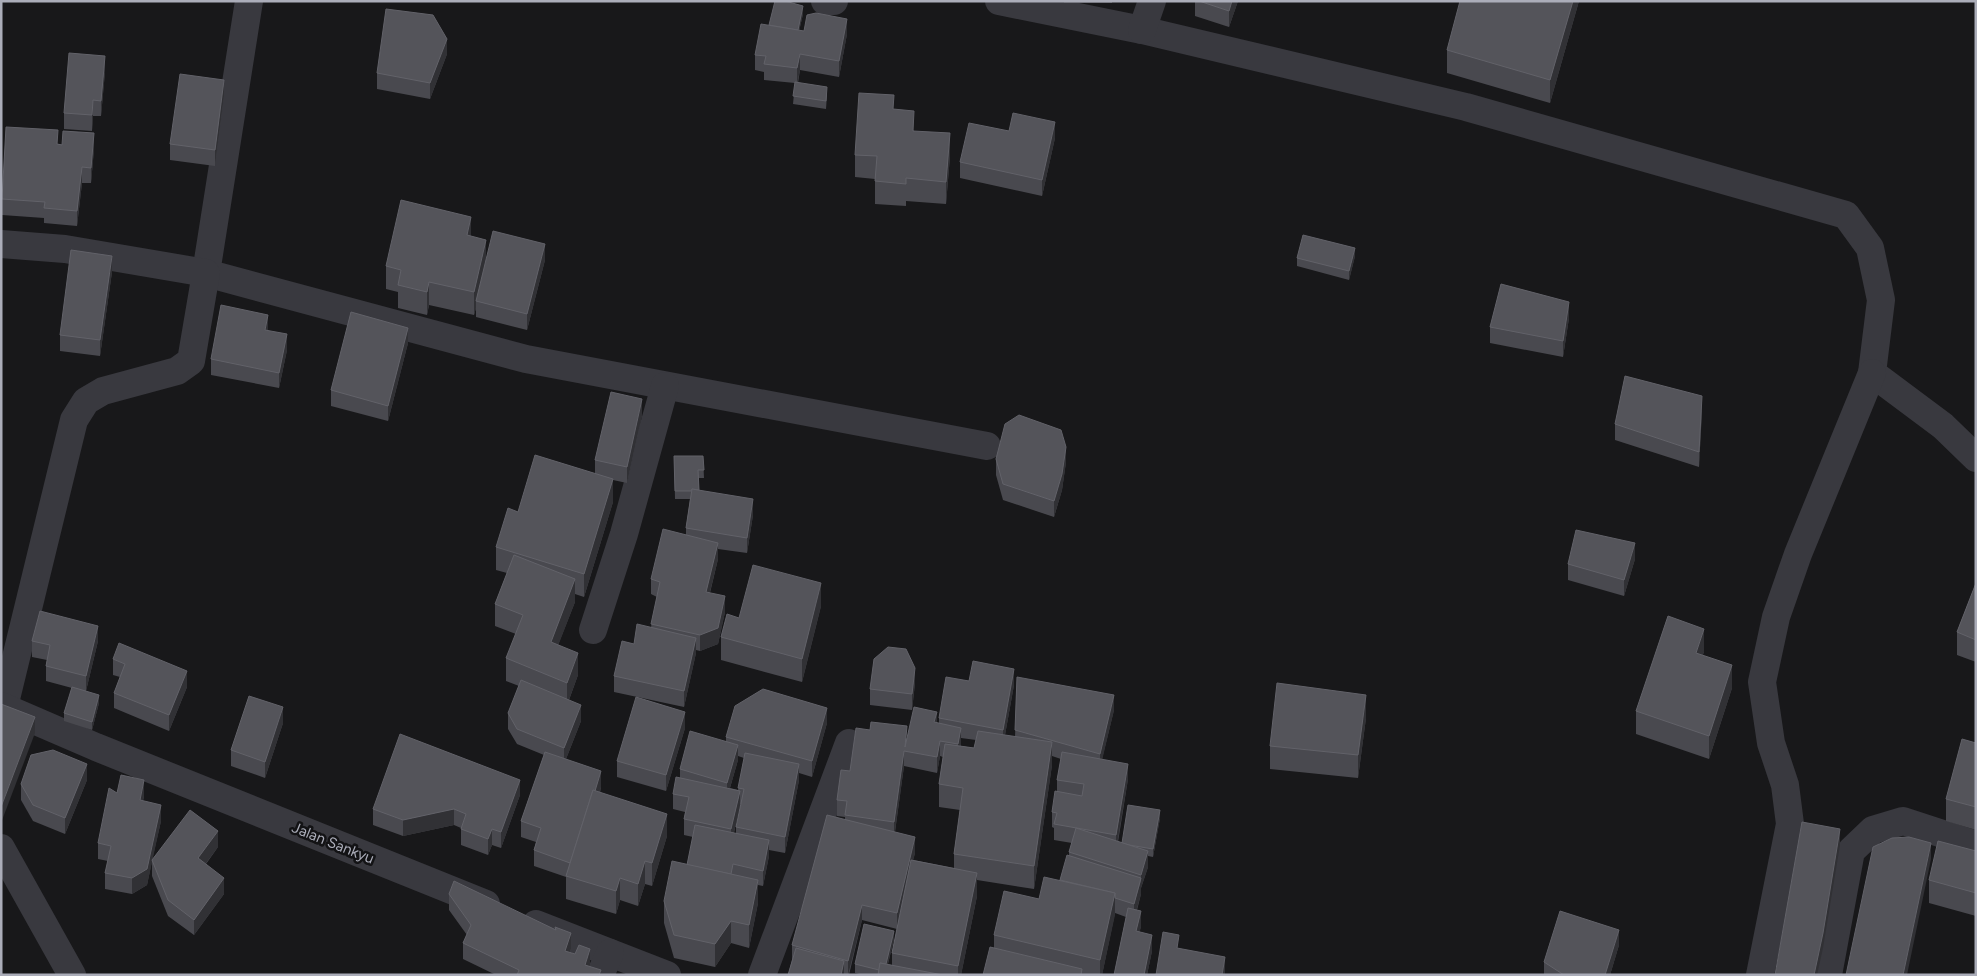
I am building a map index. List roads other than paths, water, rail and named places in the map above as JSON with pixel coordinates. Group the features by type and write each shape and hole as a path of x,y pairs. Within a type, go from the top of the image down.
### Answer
{"street":[{"path":"3,707 74,420 86,401 103,391 177,371 191,361 249,1"},
{"path":"825,1 834,1"},
{"path":"999,1 1142,30 1466,107 1846,215 1870,248 1881,300 1872,373 1795,563 1776,618 1762,682 1771,743 1785,785 1790,824 1760,975"},
{"path":"1142,30 1152,1"},
{"path":"1,244 65,249 206,273 526,359 987,446"},
{"path":"1872,373 1944,426 1976,458"},
{"path":"593,630 624,534 665,386"},
{"name":"Jalan Sankyu","path":"3,707 605,964 667,975"},
{"path":"762,975 849,743"},
{"path":"1828,975 1852,852 1872,830 1902,821 1976,845"},
{"path":"1,848 72,975"}]}
